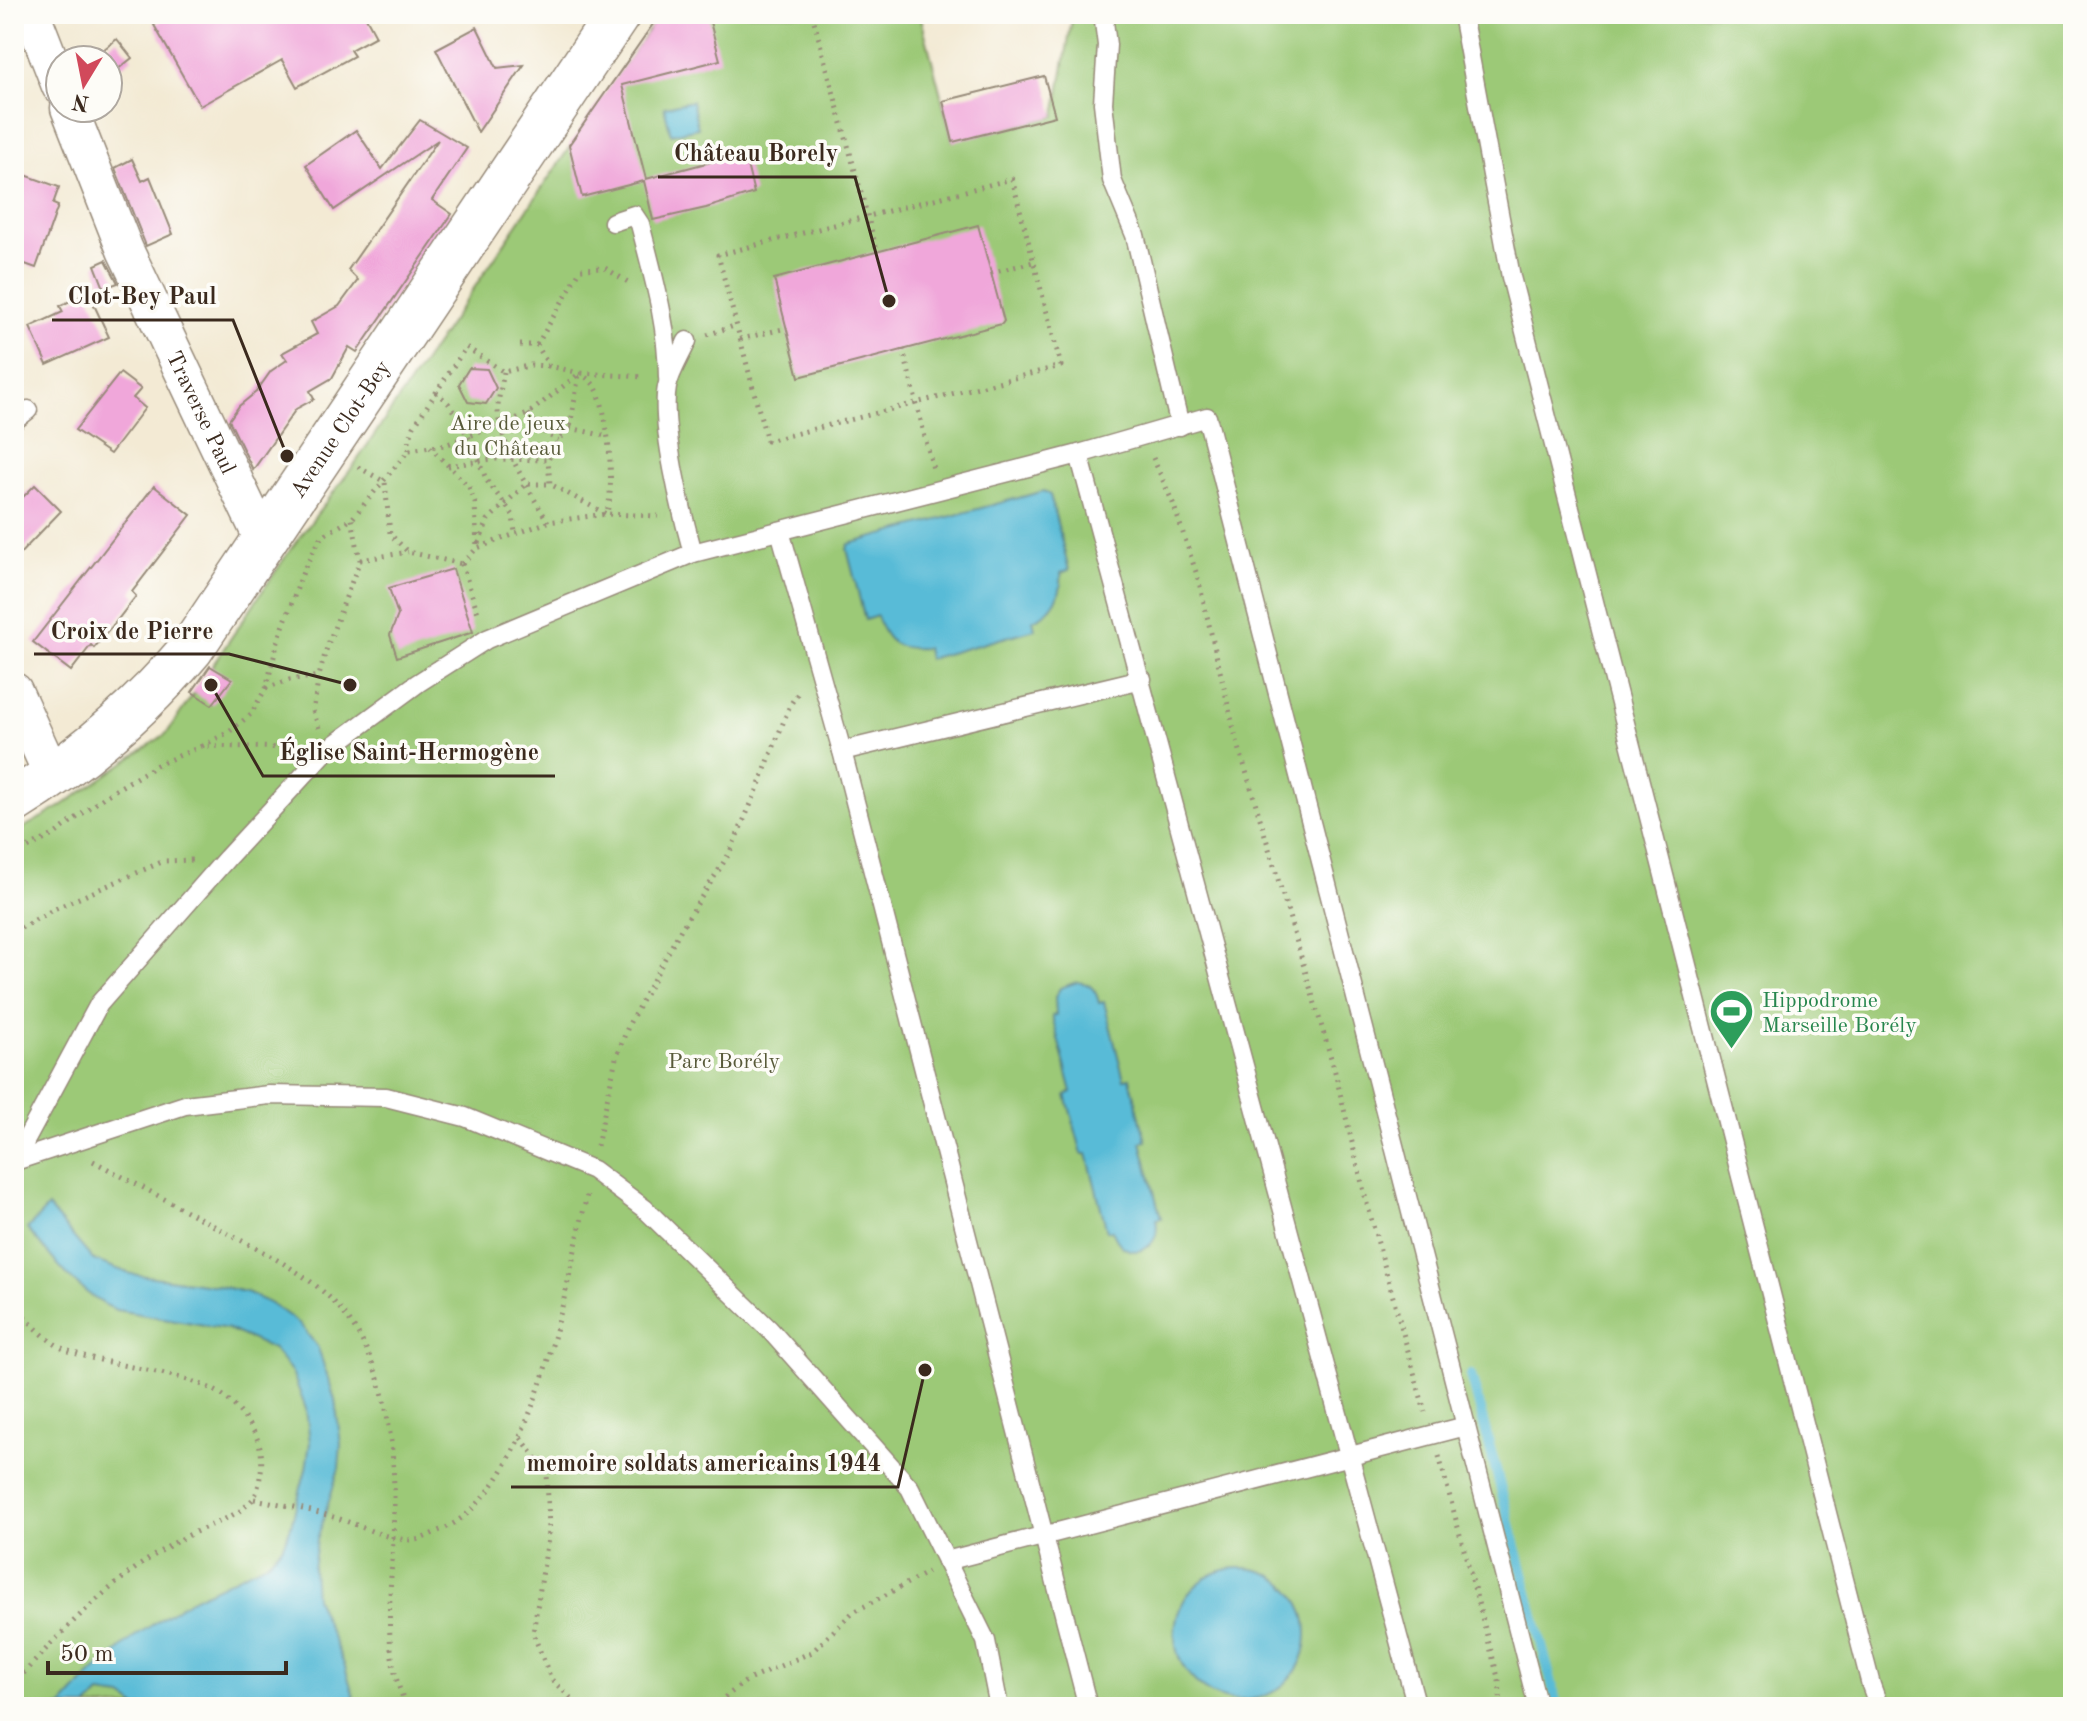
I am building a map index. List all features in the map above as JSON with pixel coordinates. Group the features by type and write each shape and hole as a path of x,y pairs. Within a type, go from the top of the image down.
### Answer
{"street":[{"path":"32,14 44,45"},
{"name":"Avenue Clot-Bey","path":"14,801 53,777 120,724 165,680 191,649 618,14"},
{"name":"Traverse Paul","path":"75,124 125,250 263,540"},
{"path":"14,691 53,777"}],"lane":[{"path":"1103,14 1107,45 1103,103 1112,180 1135,235 1180,426"},
{"path":"1462,14 1511,277 1867,1670 1879,1707"},
{"path":"613,222 634,215 640,224 658,293 668,347 665,412 683,517 693,553"},
{"path":"667,385 687,341"},
{"path":"14,1161 99,1004 227,858 327,750 418,683 487,639 693,553 1079,454 1207,417 1535,1706"},
{"path":"1079,454 1417,1707"},
{"path":"780,531 842,751 1088,1707"},
{"path":"842,751 1142,679"},
{"path":"14,1161 185,1105 269,1095 386,1097 465,1117 593,1170 645,1209 769,1329 910,1488 986,1641 999,1707"},
{"path":"946,1561 1466,1426"}],"path":[{"path":"812,14 877,251"},
{"path":"1012,179 1033,262 1061,366 767,441 718,255 1012,179"},
{"path":"991,273 1033,262"},
{"path":"537,345 581,269 605,268 644,291 658,293"},
{"path":"740,339 787,328"},
{"path":"520,345 537,345"},
{"path":"537,345 549,366"},
{"path":"14,855 55,834 107,795 157,765 229,732 251,714 266,688 278,641 304,569 322,536 352,519 385,482 409,450 414,426 466,347 504,372 531,365 549,366 580,373 637,375 667,385"},
{"path":"903,349 932,465"},
{"path":"504,372 498,408 500,424 514,460 548,522"},
{"path":"409,450 445,445 528,414 580,373"},
{"path":"550,484 548,460 558,441 570,428 580,373"},
{"path":"580,373 595,387 606,436 612,480 611,504 606,514"},
{"path":"436,392 449,404 468,436 487,481 513,515 515,533"},
{"path":"528,414 541,430 558,441"},
{"path":"570,428 606,436"},
{"path":"1147,436 1198,578 1235,734 1304,962 1423,1407 1435,1434 1496,1668 1501,1707"},
{"path":"430,447 469,487 475,503 477,548"},
{"path":"448,466 477,460 548,460"},
{"path":"354,465 385,482"},
{"path":"385,482 390,534 408,552"},
{"path":"462,564 477,548 488,520 526,484 550,484 606,514"},
{"path":"477,548 548,522 606,514 635,515"},
{"path":"202,746 327,750 313,711 327,647 360,560 352,519"},
{"path":"360,560 408,552 462,564"},
{"path":"462,564 487,639"},
{"path":"254,1499 338,1519 393,1538 416,1540 453,1524 482,1500 507,1467 541,1380 593,1170 616,1058 629,1024 681,929 729,854 790,705 817,667"},
{"path":"266,688 289,680 319,676"},
{"path":"14,932 54,909 164,861 227,858"},
{"path":"60,1144 286,1264 330,1298 355,1329 375,1370 390,1426 393,1471 393,1538 388,1605 390,1650 407,1707"},
{"path":"14,1305 61,1348 98,1361 202,1385 225,1397 259,1437 261,1475 254,1499 232,1515 183,1538 141,1563 60,1632 14,1684"},
{"path":"520,1437 547,1472 549,1532 533,1633 551,1679 580,1707"},
{"path":"712,1707 746,1681 812,1652 852,1613 946,1561"}],"green space":[{"name":"Parc Borély","path":"660,14 920,14 953,141 1055,116 1073,14 2073,14 2073,1707 14,1707 14,833 60,807 167,733 290,550 354,465"}],"water":[{"path":"692,101 698,128 671,134 664,107"},
{"path":"1044,491 1050,495 1069,570 1061,573 1059,595 1052,607 1033,620 1035,629 928,659 926,648 907,648 889,639 877,616 865,620 847,549 849,544"},
{"path":"1077,982 1089,986 1099,1003 1104,1002 1124,1079 1130,1078 1146,1141 1141,1142 1161,1218 1156,1219 1157,1230 1152,1243 1139,1251 1125,1248 1112,1230 1107,1231 1087,1154 1082,1154 1066,1095 1072,1092 1052,1016 1056,1015 1055,997 1060,988"},
{"path":"48,1207 93,1260 131,1274 249,1293 300,1324 318,1348 335,1400 341,1444 339,1468 317,1540 313,1569 315,1598 344,1664 357,1707 137,1707 122,1697 100,1694 87,1707 61,1707 92,1673 135,1636 190,1600 266,1563 282,1547 290,1529 310,1443 306,1409 292,1372 273,1349 228,1329 116,1310 102,1303 67,1275 27,1229"},
{"path":"1241,1568 1266,1573 1288,1587 1302,1609 1307,1634 1302,1659 1288,1681 1266,1695 1241,1700 1216,1695 1194,1681 1180,1659 1175,1634 1180,1609 1194,1587 1216,1573"}],"building":[{"path":"173,14 364,14 376,36 350,50 354,56 297,87 282,60 200,106 154,25"},
{"path":"660,14 708,14 720,60 622,85 646,179 744,153 754,193 653,220 644,181 582,197 569,145"},
{"path":"477,27 497,68 524,65 478,132 436,49"},
{"path":"124,48 132,58 124,64"},
{"path":"1044,76 1055,116 953,142 943,101"},
{"path":"420,120 467,148 432,200 452,214 357,352 349,347 332,378 310,391 314,399 296,409 253,470 229,420 271,371 287,360 282,353 317,334 311,322 339,306 358,280 348,270 438,140 334,210 306,165 356,130 382,169"},
{"path":"132,159 142,181 150,177 173,234 146,246 115,168"},
{"path":"14,171 59,187 53,204 58,206 36,268 14,260"},
{"path":"978,225 1004,321 1002,324 799,377 774,279"},
{"path":"106,260 118,283 104,288 95,265"},
{"path":"88,292 109,337 47,365 30,327 63,312 60,306"},
{"path":"469,368 487,369 496,388 486,404 468,402 459,384"},
{"path":"120,373 141,389 133,398 145,408 110,454 75,430"},
{"path":"35,485 61,511 14,560 14,506"},
{"path":"154,486 191,515 132,592 136,596 71,671 33,642"},
{"path":"453,569 473,632 397,657 390,635 398,615 389,588"},
{"path":"210,666 232,679 212,705 192,692"}],"waterway":[{"path":"1471,1375 1558,1707"}],"place":[{"name":"Château Borely","path":"889,301"},
{"name":"Clot-Bey Paul","path":"287,456"},
{"name":"Église Saint-Hermogène","path":"211,685"},
{"name":"Croix de Pierre","path":"350,685"},
{"name":"Hippodrome Marseille Borély","path":"1731,1051"},
{"name":"memoire soldats americains 1944","path":"925,1370"}],"park label":[{"name":"Aire de jeux du Château","path":"508,434"}]}
